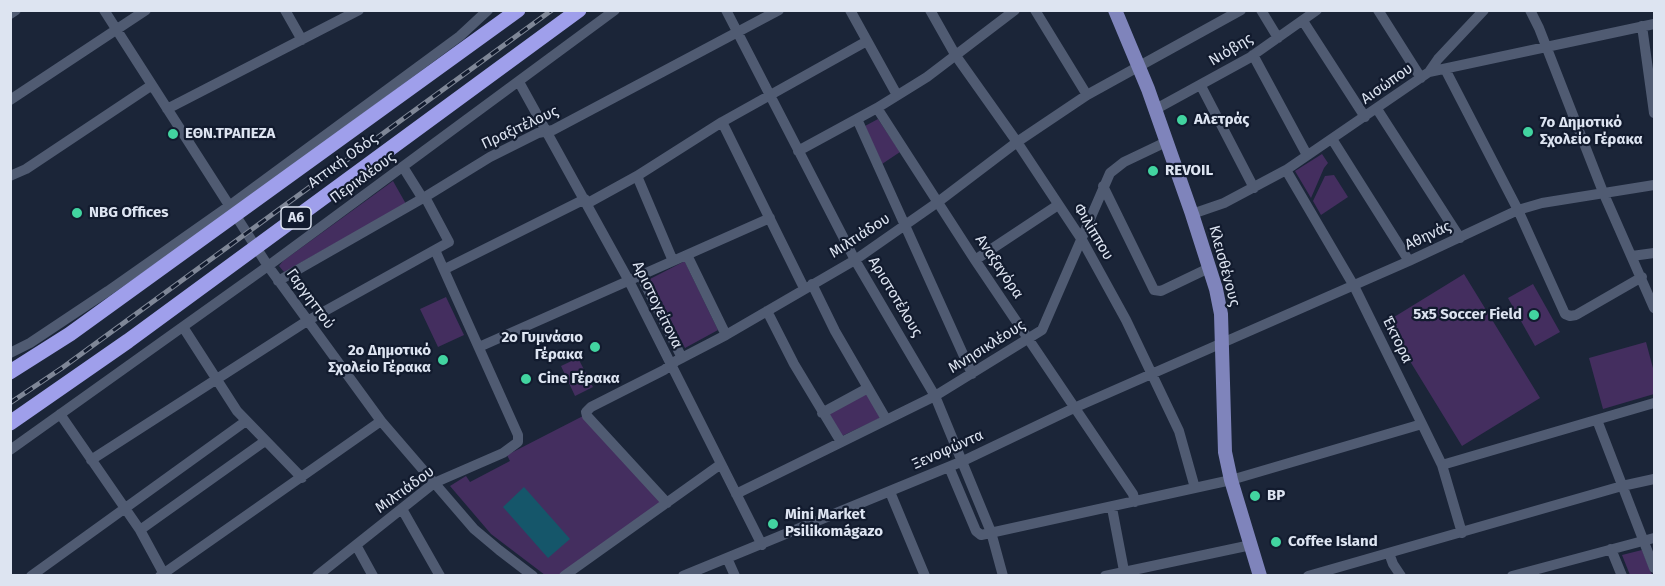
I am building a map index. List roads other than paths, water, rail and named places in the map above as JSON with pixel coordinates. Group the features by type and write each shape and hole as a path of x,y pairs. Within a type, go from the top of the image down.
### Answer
{"highway":[{"name":"Αττική Οδός","path":"10,372 80,327 518,10"},
{"name":"Αττική Οδός","path":"10,423 119,347 579,10"}],"main road":[{"name":"Κλεισθένους","path":"1115,11 1156,109 1219,302 1225,452 1231,480 1260,576"}],"street":[{"path":"10,14 16,10"},
{"name":"Γαργηττού","path":"104,10 278,281 381,421 474,529 530,574"},
{"path":"10,100 146,10"},
{"path":"285,10 302,40"},
{"path":"167,109 359,10"},
{"path":"10,353 108,291 230,208 460,36 488,10"},
{"name":"Περικλέους","path":"10,450 183,327 266,263 403,167 615,10"},
{"name":"Αριστοτέλους","path":"726,10 855,260 935,396 991,532 1003,576"},
{"name":"Πραξιτέλους","path":"278,281 424,198 490,157 538,133 547,132 779,10"},
{"path":"850,10 897,95"},
{"name":"Φιλίππου","path":"930,10 956,56 1082,240 1126,320 1182,438 1195,488"},
{"path":"798,151 877,108 956,56 1015,10"},
{"path":"1035,10 1087,95"},
{"name":"Μιλτιάδου","path":"667,503 586,416 586,412 591,407 726,335 855,260 938,202 1017,142 1087,95 1241,10"},
{"path":"1261,10 1278,38"},
{"name":"Νιόβης","path":"1156,109 1253,55 1317,10"},
{"path":"1382,12 1425,75 1484,10"},
{"path":"1530,10 1654,308"},
{"path":"1303,21 1365,117"},
{"name":"Αισώπου","path":"1192,214 1224,203 1286,170 1425,75 1654,24"},
{"path":"1642,26 1654,113"},
{"path":"445,269 637,176 722,122 867,41"},
{"path":"1253,55 1307,155"},
{"path":"1445,69 1518,210 1564,314 1570,316 1642,277"},
{"name":"Αριστογείτονα","path":"519,82 629,281 762,545"},
{"path":"10,176 26,169 152,85"},
{"path":"1201,86 1254,188"},
{"name":"Αναξαγόρα","path":"877,108 975,260 1133,494 1135,502"},
{"path":"1377,109 1460,238"},
{"path":"857,119 972,374"},
{"path":"722,122 770,218 886,419"},
{"path":"1332,139 1409,261"},
{"name":"Μνησικλέους","path":"736,494 935,396 1042,330 1110,173 1116,167 1166,142"},
{"path":"91,460 307,321 448,242 424,198 403,167"},
{"name":"Έκτορα","path":"1286,170 1354,286 1442,465 1462,533"},
{"path":"637,176 673,261"},
{"name":"Αθηνάς","path":"1222,343 1354,286 1518,210 1542,203 1654,185"},
{"path":"1103,186 1152,288 1161,291 1209,268"},
{"path":"975,260 1058,205"},
{"path":"435,250 479,347 770,218"},
{"path":"1632,256 1654,253"},
{"path":"687,255 726,335"},
{"path":"641,276 682,358"},
{"path":"767,311 822,413 841,442"},
{"path":"183,327 215,379 246,421 302,478"},
{"name":"Ξενοφώντα","path":"683,576 963,461 1074,408 1222,343"},
{"name":"Μιλτιάδου","path":"317,576 434,483 503,453 518,441 518,435 479,347"},
{"path":"822,413 868,388"},
{"path":"1442,465 1654,403"},
{"path":"60,414 140,530 163,575 381,421"},
{"path":"1597,420 1622,486 1649,539 1654,568"},
{"path":"31,576 246,421"},
{"path":"949,467 976,531 981,535 1231,480 1422,424"},
{"path":"140,530 265,441"},
{"path":"564,576 721,464"},
{"path":"1308,576 1391,559 1462,533 1622,486 1654,479"},
{"path":"890,492 925,576"},
{"path":"402,508 440,576"},
{"path":"1112,508 1125,573"},
{"path":"1512,576 1649,539"},
{"path":"356,544 373,576"},
{"path":"1105,576 1251,545"},
{"path":"1611,549 1622,576"},
{"path":"727,558 735,576"},
{"path":"1389,576 1391,559"},
{"path":"1391,559 1401,576"}],"water":[{"path":"524,487 570,539 548,558 503,507"}],"railway":[{"path":"10,403 62,368 552,10"}],"place":[{"name":"Αλετράς","path":"1182,120"},
{"name":"7o Δημοτικό Σχολείο Γέρακα","path":"1528,132"},
{"name":"ΕΘΝ.ΤΡΑΠΕΖΑ","path":"173,134"},
{"name":"REVOIL","path":"1153,171"},
{"name":"NBG Offices","path":"77,213"},
{"name":"5x5 Soccer Field","path":"1534,315"},
{"name":"2ο Γυμνάσιο Γέρακα","path":"595,347"},
{"name":"2ο Δημοτικό Σχολείο Γέρακα","path":"443,360"},
{"name":"Cine Γέρακα","path":"526,379"},
{"name":"BP","path":"1255,496"},
{"name":"Mini Market Psilikomágazo","path":"773,524"},
{"name":"Coffee Island","path":"1276,542"}]}
